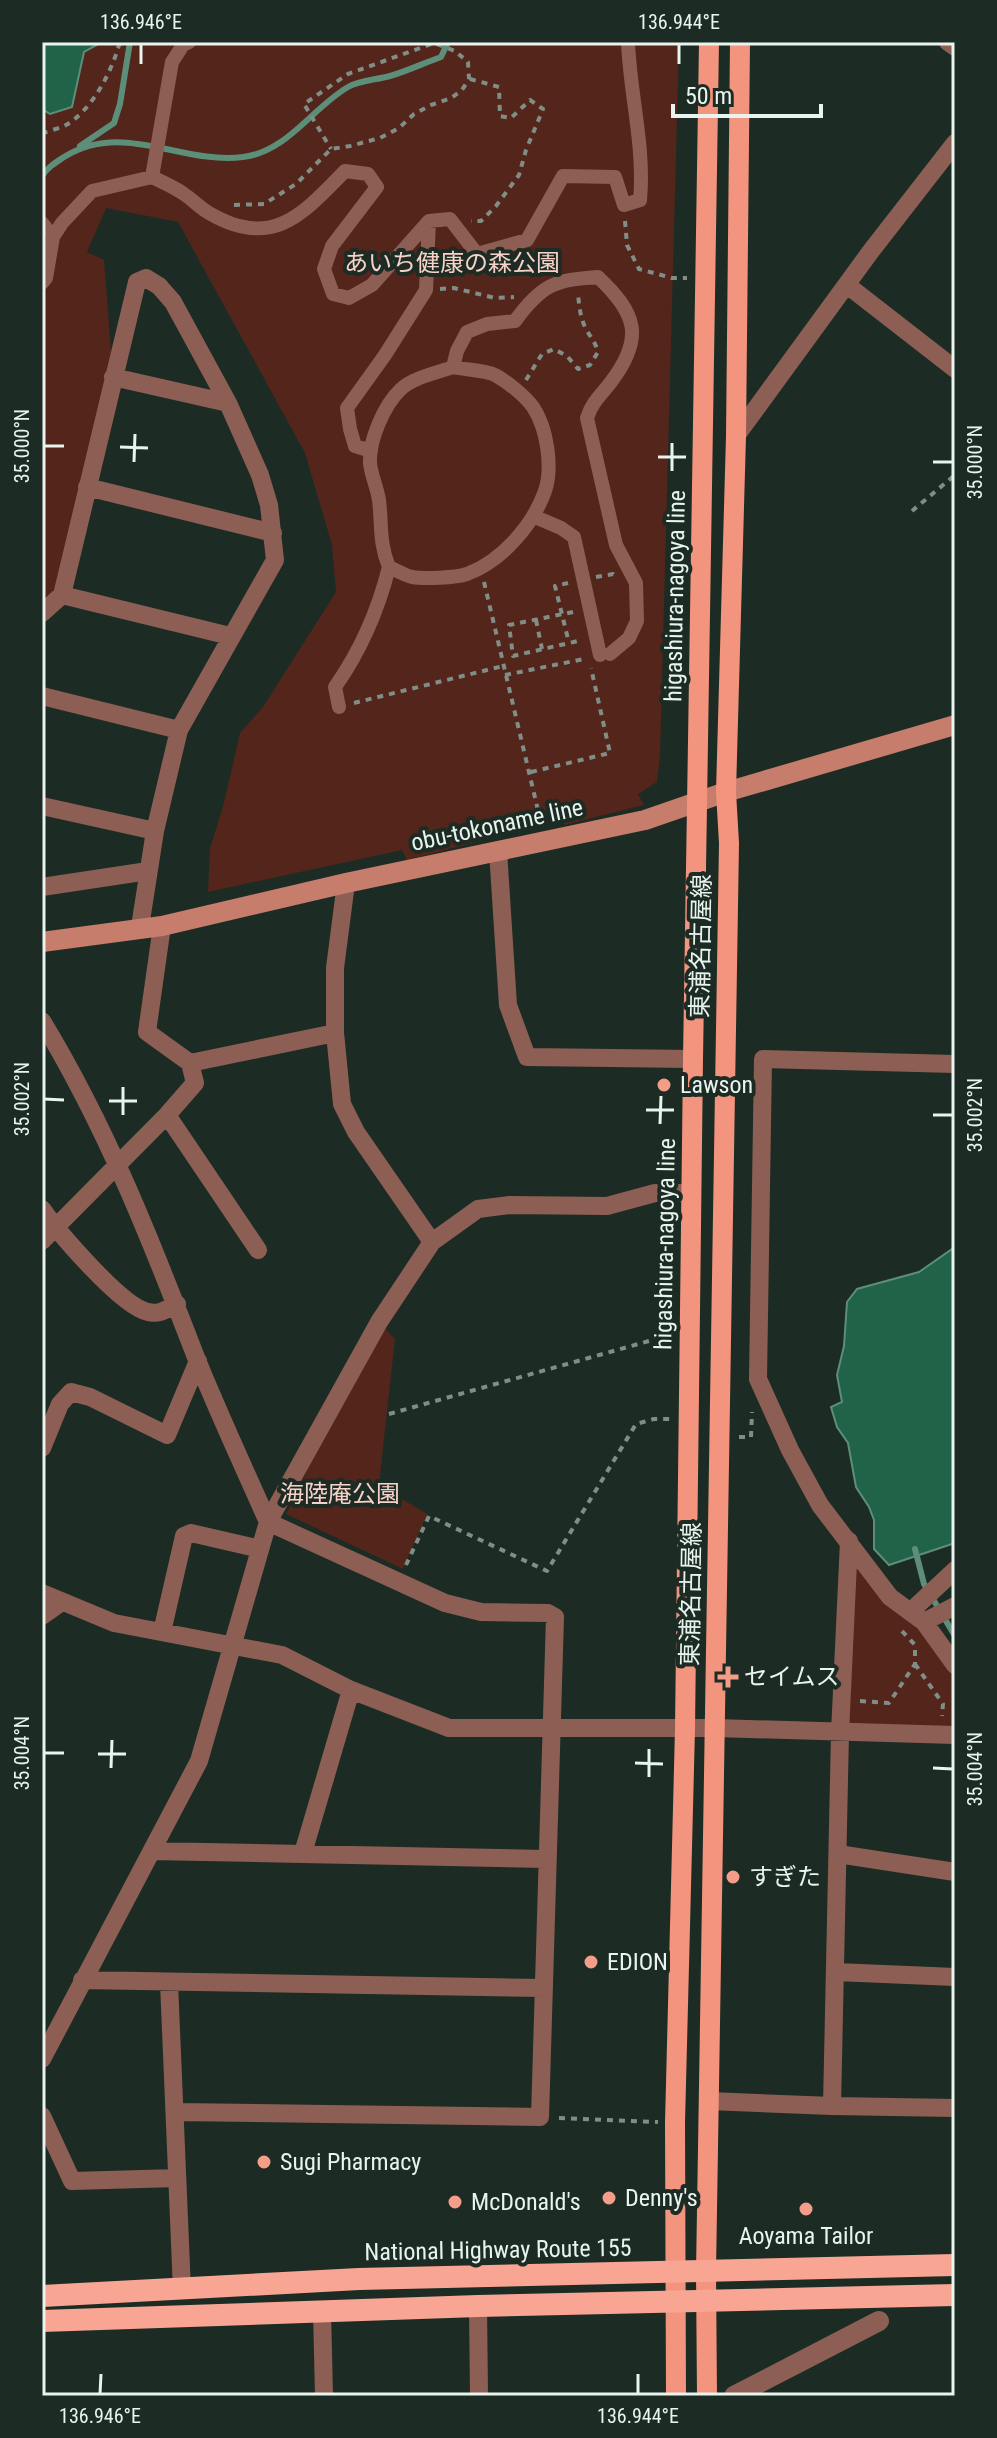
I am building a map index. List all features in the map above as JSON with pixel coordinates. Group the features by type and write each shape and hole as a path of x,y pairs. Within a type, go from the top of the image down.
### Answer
{"highway":[{"name":"National Highway Route 155","path":"42,2296 359,2279 955,2265"},
{"path":"42,2321 322,2310 955,2295"}],"main road":[{"name":"higashiura-nagoya line","path":"676,2302 675,2123 685,1729 709,42"},
{"path":"726,792 736,436 740,42"},
{"name":"obu-tokoname line","path":"42,942 162,926 346,883 645,820 726,792 955,725"},
{"name":"東浦名古屋線","path":"707,2396 706,2272 729,843 726,792"},
{"path":"676,2302 676,2396"}],"street":[{"path":"152,177 172,62 183,45 189,42"},
{"path":"42,283 46,278 53,237 92,191 152,177 184,194 209,213 246,229 278,227 306,210 345,171 368,174 377,187 332,246 324,269 333,294 349,298 372,285 429,221 450,219 477,254 527,240 563,176 615,177 624,205 640,200 639,137 629,78 628,42"},
{"path":"948,42 955,47"},
{"path":"736,436 955,143"},
{"path":"371,451 355,446 347,408 426,290 429,221"},
{"path":"42,223 53,237"},
{"path":"453,367 467,332 487,324 515,321 538,295 556,282 598,277 620,298 634,326 629,354 612,381 591,404 587,418 616,545 636,583 637,621 629,638 605,654 596,637 574,537 533,516"},
{"path":"42,613 62,595 137,282 146,278 159,286 173,302 228,403 260,475 269,505 275,560 179,730 155,831 140,927"},
{"path":"847,285 955,369"},
{"path":"339,707 335,687 362,644 380,603 389,567 379,532 378,494 370,464 376,428 402,389 418,380 453,367 493,374 533,407 541,425 547,451 546,489 533,516 516,539 492,559 466,574 410,577 389,567"},
{"path":"113,377 228,403"},
{"path":"87,487 273,533"},
{"path":"62,595 230,636"},
{"path":"42,696 179,730"},
{"path":"42,806 155,831"},
{"path":"498,851 508,1005 527,1057 693,1059"},
{"path":"42,887 148,871"},
{"path":"346,883 335,968 335,1033 342,1104 356,1132 432,1242"},
{"path":"49,1234 195,1083 190,1063 147,1032 162,926"},
{"path":"42,1021 118,1163 198,1361 268,1522 445,1603 481,1612 548,1613 555,1617 540,2117 176,2112"},
{"path":"190,1063 335,1033"},
{"path":"955,1064 763,1059 758,1379 790,1450 820,1505 890,1597 955,1665"},
{"path":"167,1115 258,1250"},
{"path":"42,2059 199,1761 268,1522 379,1322 432,1242 478,1209 510,1205 607,1206 655,1193 691,1193"},
{"path":"42,1209 49,1234 144,1312 157,1314 177,1304"},
{"path":"42,1448 60,1404 71,1392 90,1397 167,1435 198,1361"},
{"path":"162,1632 184,1536 191,1533 260,1549"},
{"path":"832,2106 840,1733 849,1541"},
{"path":"910,1620 955,1570"},
{"path":"42,1593 114,1623 282,1655 351,1690 449,1728 715,1728 948,1734"},
{"path":"42,1616 62,1602"},
{"path":"910,1620 955,1606"},
{"path":"303,1853 351,1690"},
{"path":"152,1851 547,1859"},
{"path":"838,1854 955,1872"},
{"path":"836,1972 955,1977"},
{"path":"82,1980 544,1988"},
{"path":"169,1983 182,2290"},
{"path":"709,2101 955,2108"},
{"path":"42,2116 72,2181 177,2178"},
{"path":"478,2306 479,2396"},
{"path":"322,2310 324,2396"},
{"path":"734,2396 879,2321"}],"path":[{"path":"42,134 67,124 96,97 122,43"},
{"path":"209,213 222,207 264,204 296,184 331,149 380,138 399,128 414,114 451,98 462,90 469,79 468,62 455,51 434,43 348,74 304,104 331,149"},
{"path":"426,290 462,259 458,222 481,221 519,175 543,109 530,100 511,118 500,116 499,87 469,79"},
{"path":"624,205 627,245 639,269 672,278 706,279"},
{"path":"517,393 542,354 554,349 567,356 578,369 590,365 598,352 579,309 577,278"},
{"path":"426,290 454,288 495,298 538,295"},
{"path":"912,511 955,475"},
{"path":"480,566 545,841"},
{"path":"613,574 617,588"},
{"path":"590,608 509,625 513,656 596,637"},
{"path":"536,620 542,649"},
{"path":"505,675 589,658 610,753 531,772"},
{"path":"339,707 503,666"},
{"path":"389,1414 656,1339 690,1338"},
{"path":"739,1437 751,1437 753,1395 762,1389"},
{"path":"398,1582 429,1516 547,1571 636,1424 654,1419 689,1419"},
{"path":"841,1700 889,1703 915,1664 910,1620"},
{"path":"915,1664 943,1704 948,1734"},
{"path":"540,2117 675,2123"}],"green space":[{"name":"あいち健康の森公園","path":"42,42 679,42 660,755 657,782 638,794 644,805 564,825 561,816 513,826 514,832 407,860 402,850 208,892 210,848 240,733 263,707 336,592 332,545 305,453 178,222 106,208 87,252 104,260 113,377 62,595 42,613"},
{"name":"海陸庵公園","path":"379,1322 395,1339 379,1485 427,1514 403,1569 286,1514"},
{"path":"849,1541 955,1665 955,1739 840,1733"}],"shaded area":[{"path":"42,42 102,42 84,52 72,107 50,114 42,109"},
{"path":"955,1247 955,1543 889,1565 874,1549 874,1520 856,1487 848,1443 837,1427 831,1407 842,1402 837,1375 844,1346 847,1302 857,1289 919,1272"}],"waterway":[{"path":"80,146 114,123 130,42"},
{"path":"42,176 64,157 86,147 108,143 130,143 220,158 259,153 286,138 348,87 441,57 448,42"},
{"path":"915,1549 924,1584 955,1636"}],"place":[{"name":"Lawson","path":"664,1085"},
{"name":"セイムス","path":"728,1677"},
{"name":"すぎた","path":"733,1877"},
{"name":"EDION","path":"591,1962"},
{"name":"Sugi Pharmacy","path":"264,2162"},
{"name":"Denny's","path":"609,2198"},
{"name":"McDonald's","path":"455,2202"},
{"name":"Aoyama Tailor","path":"806,2209"}]}
